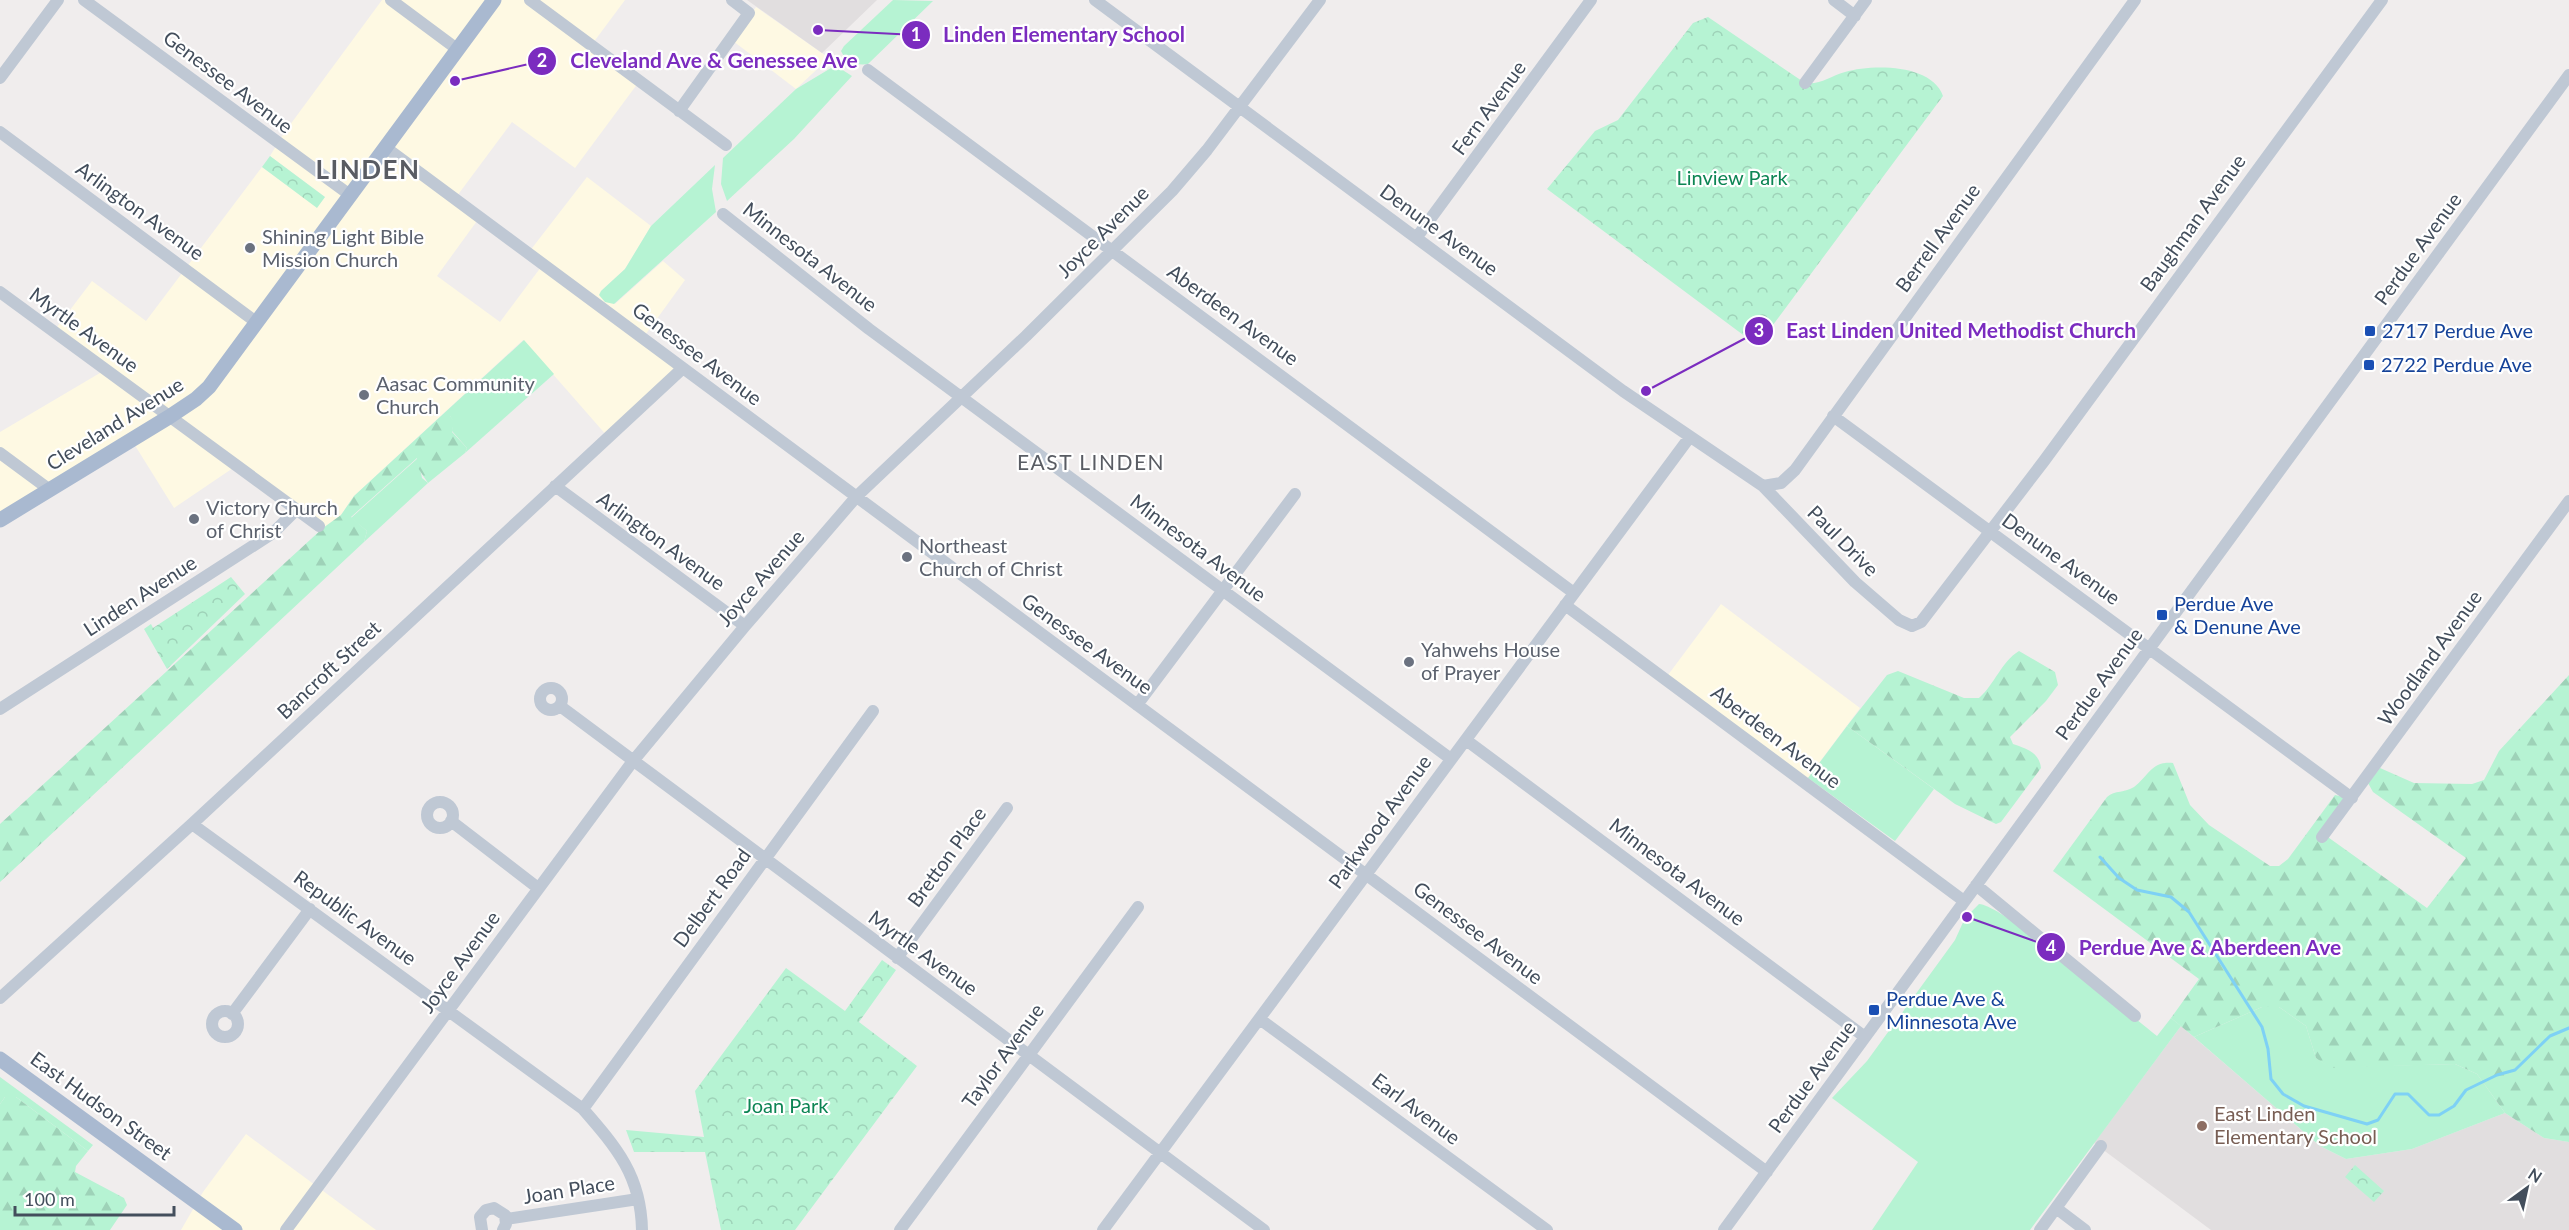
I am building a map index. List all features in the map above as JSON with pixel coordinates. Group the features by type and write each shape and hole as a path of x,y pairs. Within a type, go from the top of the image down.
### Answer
{"main road":[{"name":"Cleveland Avenue","path":"0,520 169,417 209,387 494,0"},
{"name":"East Hudson Street","path":"0,1059 235,1230"}],"street":[{"path":"0,78 58,0"},
{"name":"Genessee Avenue","path":"84,0 350,195"},
{"path":"391,0 457,49"},
{"path":"530,0 726,145"},
{"path":"679,111 749,13 732,0"},
{"name":"Denune Avenue","path":"1095,0 1689,438 1763,486"},
{"name":"Joyce Avenue","path":"286,1230 633,761 745,626 857,496 1172,191 1320,0"},
{"name":"Fern Avenue","path":"1417,237 1591,0"},
{"path":"1834,0 1855,16"},
{"path":"1805,83 1866,0"},
{"name":"Berrell Avenue","path":"1763,486 1781,483 1795,470 2135,0"},
{"name":"Baughman Avenue","path":"1899,620 1912,626 1921,622 2382,0"},
{"name":"Aberdeen Avenue","path":"868,70 1574,593"},
{"name":"Perdue Avenue","path":"1728,1228 1865,1037 2569,75"},
{"name":"Arlington Avenue","path":"0,132 256,322"},
{"name":"Genessee Avenue","path":"385,147 1767,1172"},
{"name":"Minnesota Avenue","path":"723,214 869,329 1450,759"},
{"name":"Myrtle Avenue","path":"0,292 319,526"},
{"name":"Bancroft Street","path":"0,998 192,824 683,368"},
{"name":"Denune Avenue","path":"1833,416 2352,798"},
{"name":"Parkwood Avenue","path":"1103,1230 1261,1020 1450,759 1689,438"},
{"path":"0,453 50,490"},
{"name":"Arlington Avenue","path":"555,486 745,626"},
{"name":"Paul Drive","path":"1763,486 1856,582 1899,620"},
{"path":"1137,705 1295,494"},
{"name":"Woodland Avenue","path":"2322,837 2569,501"},
{"name":"Linden Avenue","path":"0,709 273,533 296,510"},
{"name":"Aberdeen Avenue","path":"1565,605 1964,902"},
{"name":"Myrtle Avenue","path":"560,706 1264,1230"},
{"name":"Delbert Road","path":"583,1109 873,711"},
{"name":"Minnesota Avenue","path":"1466,740 1865,1037"},
{"name":"Bretton Place","path":"897,958 1007,808"},
{"path":"451,821 538,888"},
{"name":"Republic Avenue","path":"192,824 583,1109 619,1150 638,1199"},
{"path":"1976,885 2135,1016"},
{"name":"Taylor Avenue","path":"900,1230 1138,907"},
{"path":"232,1014 310,909"},
{"name":"Earl Avenue","path":"1261,1020 1547,1230"},
{"path":"2040,1230 2101,1146"},
{"path":"638,1199 642,1230"},
{"name":"Joan Place","path":"482,1230 479,1221 486,1210 498,1209 505,1225 638,1199"},
{"path":"2056,1208 2085,1230"}],"shaded area":[{"path":"382,0 625,0 593,43 641,79 575,168 512,122 457,196 482,214 437,276 500,322 544,263 529,252 587,177 651,226 625,269 601,291 615,304 663,261 685,280 643,338 681,366 608,437 523,340 354,496 341,515 323,528 236,466 174,508 131,439 0,522 0,432 105,370 54,331 92,281 146,321 262,167 317,207 325,197 270,156 284,133"},
{"path":"747,0 877,0 822,53"},
{"path":"756,7 829,58 796,89 733,41"},
{"path":"1721,604 1860,708 1804,783 1665,679"},
{"name":"East Linden Elementary School","path":"2181,1026 2320,1146 2346,1159 2412,1149 2505,1113 2544,1138 2569,1142 2569,1230 2211,1230 2094,1143"},
{"path":"246,1134 376,1230 181,1230 203,1192"}],"green space":[{"path":"893,0 933,1 868,64 856,64 849,60 841,51 844,46"},
{"name":"Linview Park","path":"1708,17 1805,83 1821,81 1857,69 1900,69 1915,72 1927,78 1937,85 1943,96 1764,337 1750,340 1547,189 1595,131 1618,120 1693,23"},
{"path":"831,68 841,69 852,76 794,139 727,201 721,184 723,158 796,89"},
{"path":"270,156 325,197 317,208 262,167"},
{"path":"715,165 712,189 716,212 614,304 605,302 599,295 601,291 625,269 651,226"},
{"path":"524,340 554,374 465,453 467,448 452,431 453,421 450,416 441,416"},
{"path":"441,416 450,416 454,421 452,432 467,448 465,453 428,483 418,468 417,458 351,517 367,531 364,542 0,882 0,824 323,528 341,515 354,496"},
{"path":"418,458 422,478 428,483 364,542 367,531 351,518"},
{"path":"231,577 245,594 167,669 144,629 151,624 153,628"},
{"path":"2019,651 2055,672 2058,685 2046,701 2010,737 2013,744 2038,758 2041,768 2001,822 1996,824 1955,804 1847,726 1887,675 1898,671 1964,698 1979,698 2007,661"},
{"path":"2569,675 2569,1142 2544,1138 2505,1113 2477,1074 2455,1064 2330,1068 2316,1058 2306,1026 2279,1007 2262,1007 2194,1037 2171,1018 2199,979 2053,871 2107,797 2134,787 2160,764 2173,763 2190,805 2209,825 2270,866 2279,866 2288,859 2335,795 2344,797 2325,835 2427,908 2466,858 2373,792 2368,783 2380,768 2414,783 2472,784 2484,780 2499,751"},
{"path":"1847,726 1934,789 1895,841 1808,778"},
{"path":"1979,904 1993,909 2039,940 2157,1036 2171,1018 2181,1026 2030,1230 1872,1230 1918,1162 1832,1098 1867,1061 1955,940 1965,918"},
{"name":"Joan Park","path":"882,960 896,970 859,1022 917,1066 795,1230 721,1230 705,1152 634,1152 626,1130 704,1137 695,1091 786,968 845,1011"},
{"path":"2262,1007 2279,1007 2306,1026 2316,1058 2330,1067 2455,1064 2477,1074 2505,1113 2412,1149 2346,1159 2320,1146 2194,1037"},
{"path":"0,1077 93,1145 88,1151 16,1097 5,1097 0,1104"},
{"path":"5,1097 16,1097 88,1151 76,1166 75,1172 124,1198 127,1205 110,1230 0,1230 0,1104"},
{"path":"2355,1165 2384,1191 2374,1202 2345,1177"}],"waterway":[{"path":"2100,857 2119,878 2137,890 2171,897 2189,912 2262,1027 2268,1049 2271,1079 2283,1094 2304,1106 2367,1124 2378,1120 2395,1094 2408,1094 2429,1115 2439,1115 2454,1106 2466,1090 2497,1075 2515,1070 2550,1036 2569,1028"}],"place":[{"name":"Linden Elementary School","path":"818,30"},
{"name":"Cleveland Ave & Genessee Ave","path":"455,81"},
{"name":"Shining Light Bible Mission Church","path":"250,248"},
{"name":"2717 Perdue Ave","path":"2370,331"},
{"name":"2722 Perdue Ave","path":"2369,365"},
{"name":"East Linden United Methodist Church","path":"1646,391"},
{"name":"Aasac Community Church","path":"364,395"},
{"name":"Victory Church of Christ","path":"194,519"},
{"name":"Northeast Church of Christ","path":"907,557"},
{"name":"Perdue Ave & Denune Ave","path":"2162,615"},
{"name":"Yahwehs House of Prayer","path":"1409,662"},
{"name":"Perdue Ave & Aberdeen Ave","path":"1967,917"},
{"name":"Perdue Ave & Minnesota Ave","path":"1874,1010"},
{"name":"East Linden Elementary School","path":"2202,1126"}],"district":[{"name":"LINDEN","path":"368,170"},
{"name":"EAST LINDEN","path":"1091,463"}]}
